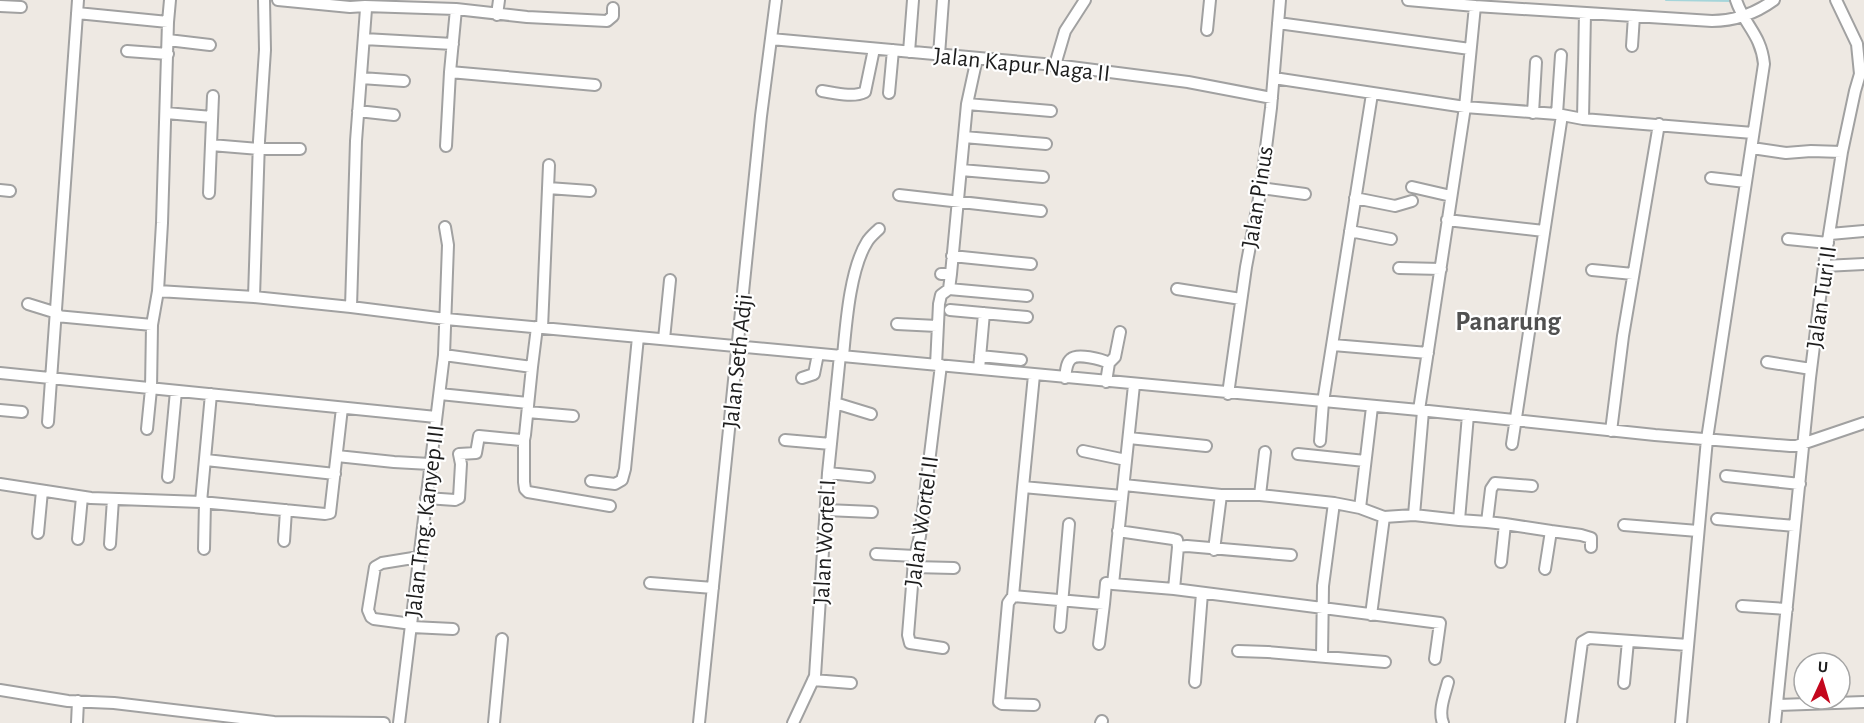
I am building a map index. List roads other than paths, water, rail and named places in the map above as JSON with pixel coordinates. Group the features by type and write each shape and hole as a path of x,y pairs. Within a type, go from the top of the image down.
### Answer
{"street":[{"path":"48,422 78,0"},
{"path":"147,429 151,389 152,324 158,291 163,211 170,0"},
{"path":"254,297 265,50 264,0"},
{"path":"278,0 350,7 456,9 497,15 607,21 613,16 613,9"},
{"path":"497,15 499,0"},
{"name":"Jalan Seth Adji","path":"699,723 761,116 776,0"},
{"path":"909,52 913,0"},
{"path":"939,55 943,0"},
{"path":"1054,65 1065,31 1085,0"},
{"path":"1207,30 1210,0"},
{"name":"Jalan Pinus","path":"1228,394 1241,299 1261,188 1272,99 1280,0"},
{"path":"1408,0 1712,21 1730,21 1739,7 1774,0"},
{"name":"Jalan Turi II","path":"1775,723 1811,369 1824,266 1842,152 1861,83 1862,54 1836,0"},
{"path":"0,6 21,7"},
{"path":"351,307 358,111 365,6"},
{"path":"1414,515 1421,410 1465,107 1474,6"},
{"path":"1681,723 1707,439 1764,64 1758,39 1739,7"},
{"path":"446,146 456,9"},
{"path":"77,13 168,22"},
{"path":"1583,119 1585,13"},
{"path":"1632,46 1634,16"},
{"path":"1278,23 1470,49"},
{"path":"168,39 210,45"},
{"path":"364,39 453,44"},
{"name":"Jalan Kapur Naga II","path":"771,39 1054,65 1188,82 1272,99"},
{"path":"822,91 862,95 865,92 874,49"},
{"path":"127,51 168,54"},
{"path":"889,93 893,51"},
{"path":"1512,444 1560,115 1561,55"},
{"name":"Jalan Wortel II","path":"943,648 916,645 908,640 914,562 920,536 939,365 937,326 941,295 949,289 946,274 952,256 967,104 977,58"},
{"path":"1533,113 1536,62"},
{"path":"450,72 595,85"},
{"path":"361,78 404,81"},
{"path":"1274,78 1465,107 1753,133"},
{"path":"1320,441 1323,402 1372,94"},
{"path":"209,193 213,96"},
{"path":"967,104 1051,111"},
{"path":"358,111 394,115"},
{"path":"166,113 212,117"},
{"path":"1611,430 1633,274 1659,124"},
{"path":"964,137 1046,144"},
{"path":"211,146 300,149"},
{"path":"1752,148 1786,153 1811,150 1842,152"},
{"path":"549,165 540,327 532,367 525,440 525,489 528,492 610,506"},
{"path":"961,170 1043,177"},
{"path":"1711,178 1746,182"},
{"path":"1412,187 1452,196"},
{"path":"548,188 590,190"},
{"path":"1261,188 1305,194"},
{"path":"899,195 1041,211"},
{"path":"1355,198 1395,206 1412,201"},
{"path":"1447,220 1544,231"},
{"name":"Jalan Tmg. Kanyep III","path":"399,723 444,355 448,245 445,226"},
{"name":"Jalan Wortel I","path":"793,723 813,680 819,623 828,472 847,315 855,273 866,242 879,228"},
{"path":"1350,231 1391,239"},
{"path":"1788,239 1829,239 1864,231"},
{"path":"952,256 1031,264"},
{"path":"1824,266 1864,264"},
{"path":"1399,268 1441,269"},
{"path":"1592,270 1633,274"},
{"path":"664,339 670,280"},
{"path":"949,289 1027,296"},
{"path":"1177,289 1241,299"},
{"path":"158,291 254,297 446,319 1792,446 1864,423"},
{"path":"28,304 57,314 152,324"},
{"path":"951,310 1027,317"},
{"path":"979,369 984,314"},
{"path":"897,324 937,326"},
{"path":"1106,382 1109,363 1115,357 1120,332"},
{"path":"591,481 615,484 622,480 638,337"},
{"path":"1333,345 1428,353"},
{"path":"802,378 814,374 818,354"},
{"path":"444,355 532,367"},
{"path":"980,356 1021,360"},
{"path":"1065,378 1068,363 1076,357 1099,358 1109,363"},
{"path":"1767,362 1811,369"},
{"path":"0,373 436,417"},
{"path":"1034,375 1013,596 1008,603 999,702 1034,705"},
{"path":"1113,584 1134,385"},
{"path":"168,477 176,391"},
{"path":"204,549 203,502 212,394"},
{"path":"440,394 573,416"},
{"path":"835,403 871,414"},
{"path":"1360,508 1372,407"},
{"path":"0,484 82,497 203,502 330,513 342,408"},
{"path":"0,410 22,412"},
{"path":"1459,520 1468,415"},
{"path":"426,498 455,500 459,498 461,464 459,454 476,453 479,436 525,440"},
{"path":"1129,438 1206,446"},
{"path":"785,440 831,444"},
{"path":"1083,451 1126,460"},
{"path":"1260,495 1265,452"},
{"path":"1298,454 1365,461"},
{"path":"337,456 430,464"},
{"path":"206,460 335,474"},
{"path":"828,472 869,477"},
{"path":"1726,476 1800,484"},
{"path":"1487,522 1492,486 1495,483 1532,486"},
{"path":"1023,487 1260,495 1334,503 1384,516 1414,515 1487,522 1581,535 1591,538 1591,547"},
{"path":"38,533 42,491"},
{"path":"1214,550 1221,495"},
{"path":"78,539 82,497"},
{"path":"110,544 113,499"},
{"path":"1322,656 1323,586 1334,503"},
{"path":"284,541 286,510"},
{"path":"826,510 872,512"},
{"path":"1371,615 1384,516"},
{"path":"1717,519 1795,526"},
{"path":"1060,627 1070,524"},
{"path":"1501,562 1505,524"},
{"path":"1624,525 1698,531"},
{"path":"1118,531 1177,540 1174,589"},
{"path":"1545,569 1551,531"},
{"path":"1178,548 1187,546 1291,555"},
{"path":"876,554 954,568"},
{"path":"419,557 382,563 375,567 368,610 370,617 412,626 453,629"},
{"path":"650,583 713,588"},
{"path":"1099,644 1106,583 1174,589 1323,610 1440,623 1435,659"},
{"path":"1195,682 1202,593"},
{"path":"1013,596 1104,604"},
{"path":"1742,606 1787,605"},
{"path":"1570,723 1582,642 1589,638 1688,645"},
{"path":"494,723 502,639"},
{"path":"1624,684 1628,642"},
{"path":"1238,651 1385,662"},
{"path":"813,680 851,683"},
{"path":"1443,723 1442,710 1448,682"},
{"path":"0,690 78,701 114,703 274,722 384,723"},
{"path":"76,723 78,701"},
{"path":"1777,705 1864,702"}],"waterway":[{"path":"1666,0 1733,1"}],"district":[{"name":"Panarung","path":"1508,321"}]}
